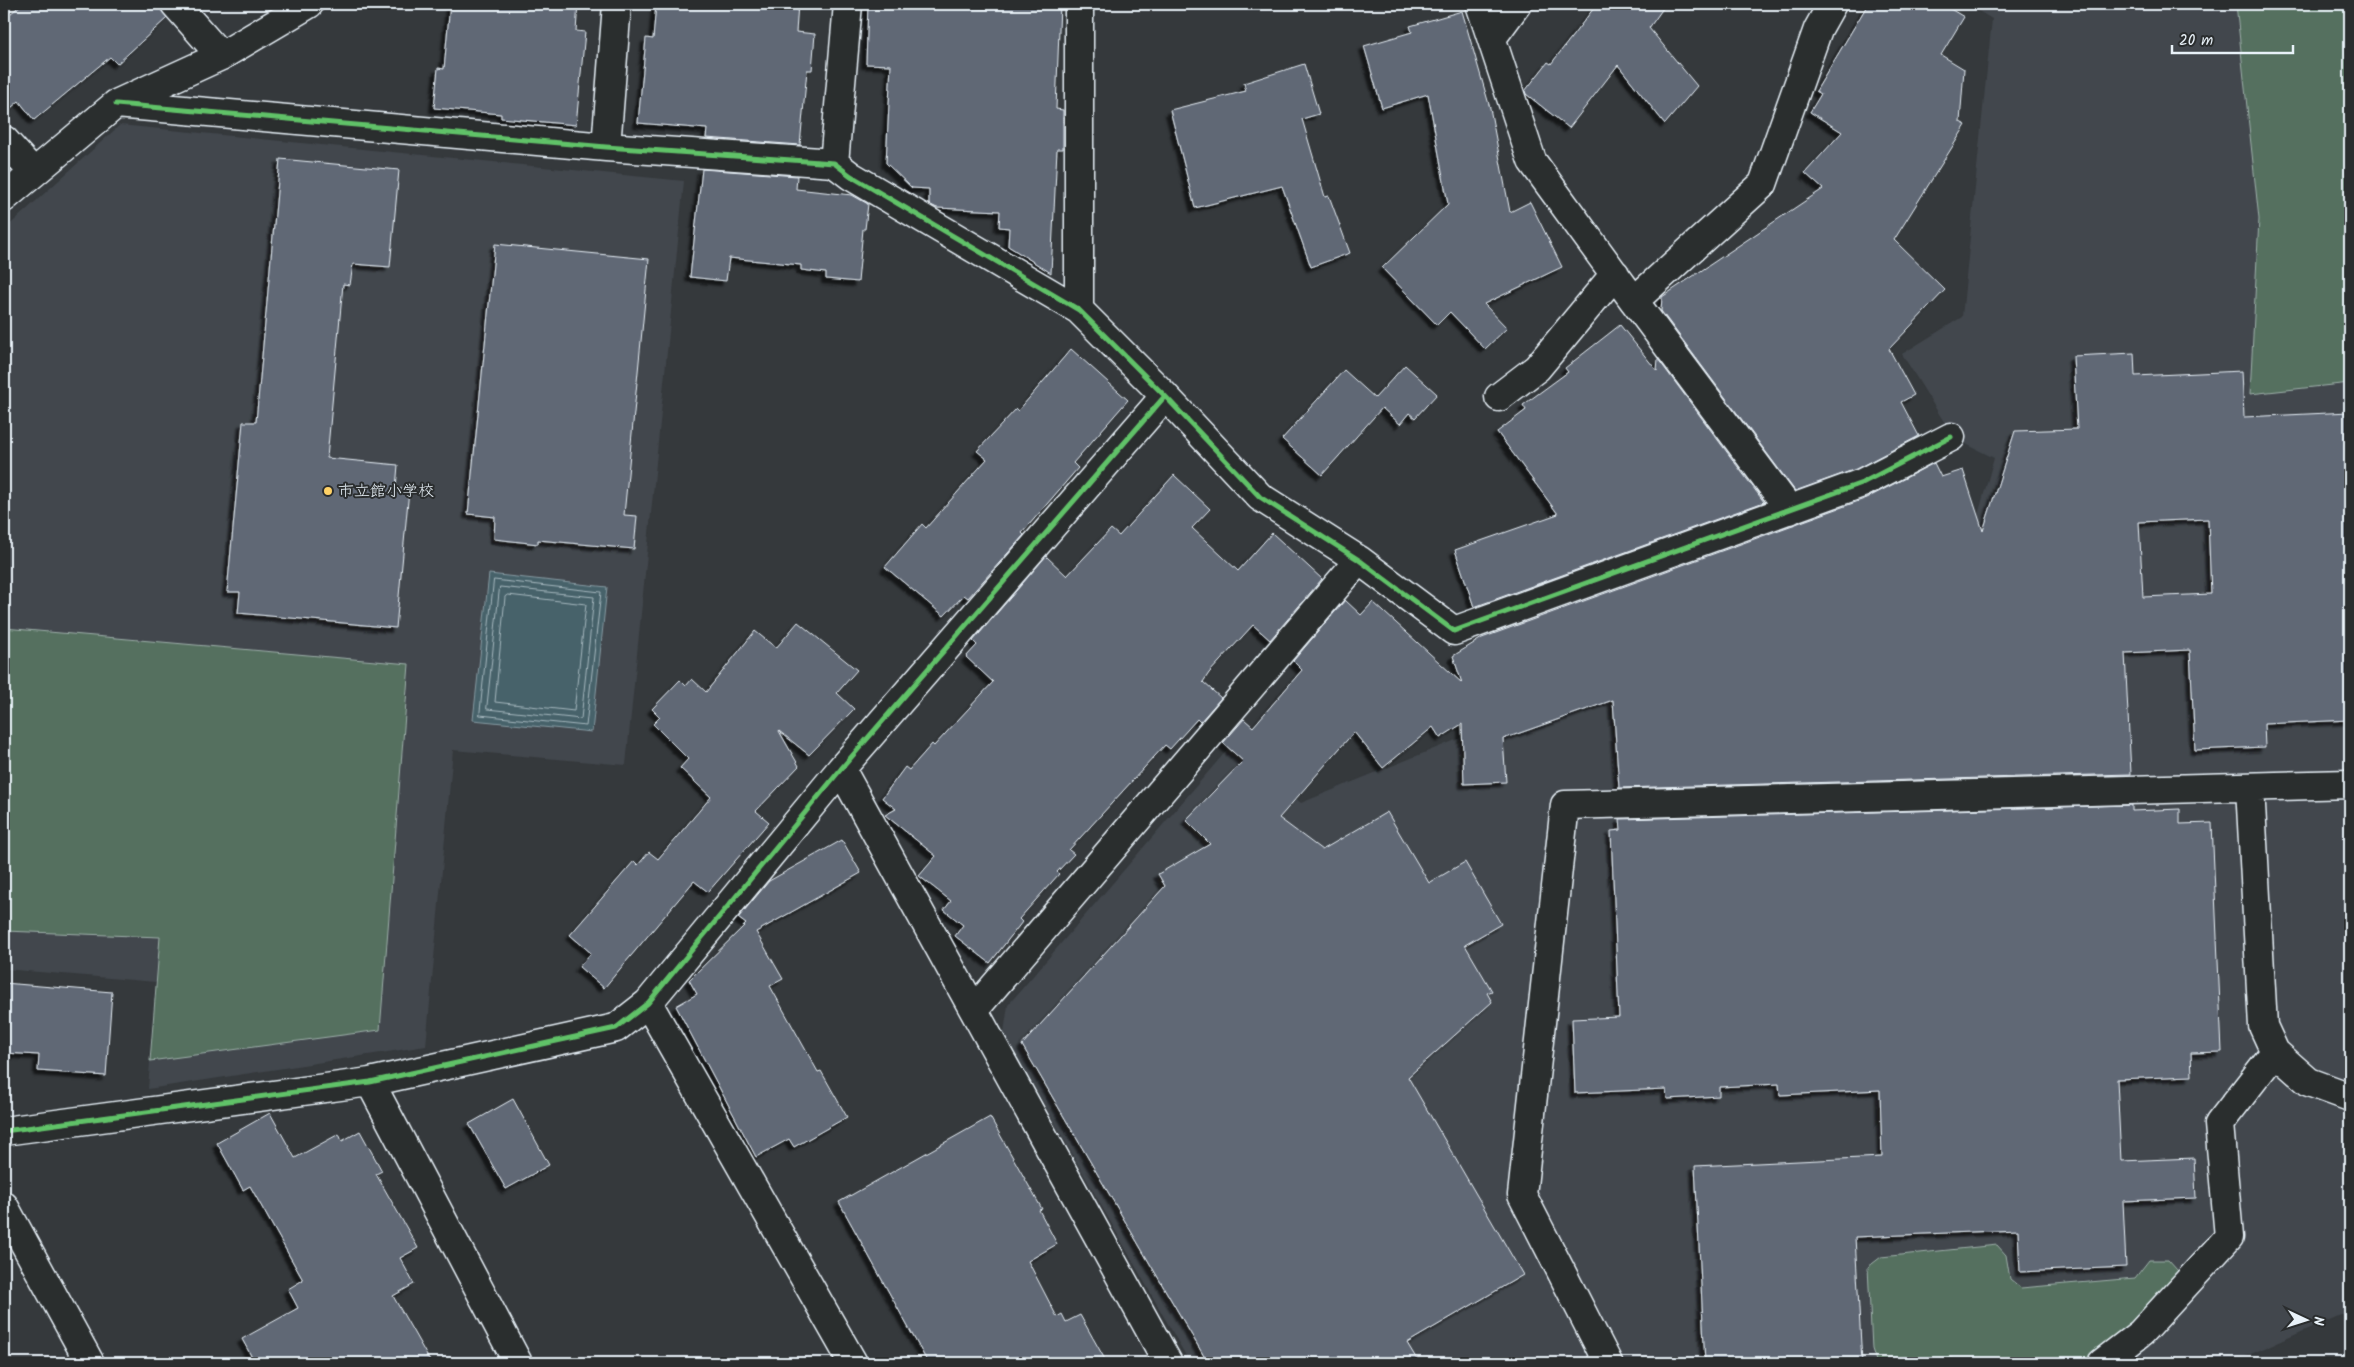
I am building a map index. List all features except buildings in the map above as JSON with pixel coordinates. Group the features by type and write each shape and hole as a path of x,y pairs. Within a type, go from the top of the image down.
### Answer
{"street":[{"path":"175,4 221,56"},
{"path":"4,198 116,104 221,56 309,4"},
{"path":"606,147 617,4"},
{"path":"834,163 848,4"},
{"path":"1079,4 1079,310"},
{"path":"1480,4 1532,161 1790,510"},
{"path":"1492,38 1517,4"},
{"path":"1634,301 1764,184 1818,30 1832,4"},
{"path":"116,104 606,147 834,163 851,176 1079,310 1165,396 1260,497 1359,560 1454,631 1862,483 1950,437"},
{"path":"4,140 33,172"},
{"path":"1499,397 1537,368 1615,274"},
{"path":"4,1131 370,1082 616,1028 648,1003 841,769 1165,396"},
{"path":"974,1010 1359,560"},
{"path":"841,769 1168,1363"},
{"path":"1608,1363 1522,1196 1565,805 2350,784"},
{"path":"2250,787 2263,1026 2275,1052 2310,1082 2350,1097"},
{"path":"648,1003 853,1363"},
{"path":"2102,1363 2141,1333 2229,1237 2219,1124 2275,1052"},
{"path":"370,1082 518,1363"},
{"path":"4,1206 90,1363"}],"shaded area":[{"path":"1967,4 2350,4 2350,1311 2230,1363 1190,1363 1004,1033 1008,1005 1234,742 1301,803 1468,735 1965,562 1994,458 1954,438 1902,354 1962,317 1992,19"},
{"name":"市立館小学校","path":"120,125 684,181 626,765 453,750 426,1046 148,1089 156,982 4,969 4,230"}],"green space":[{"path":"2236,4 2350,4 2350,383 2250,394 2259,219"},
{"path":"4,628 409,664 380,1030 150,1061 160,937 4,931"},
{"path":"1997,1245 2006,1255 2010,1279 2021,1288 2135,1278 2149,1260 2168,1260 2178,1271 2127,1331 2080,1363 1959,1363 1952,1358 1876,1361 1872,1349 1868,1267 1881,1257"}],"water":[{"path":"489,574 607,587 592,732 473,720"}],"cycle path":[{"path":"4,1131 370,1082 616,1028 648,1003 841,769 1165,396 1079,310 851,176 834,163 606,147 116,104"},
{"path":"1165,396 1260,497 1359,560 1454,631 1862,483 1951,437"}],"place":[{"name":"市立館小学校","path":"328,491"}]}
